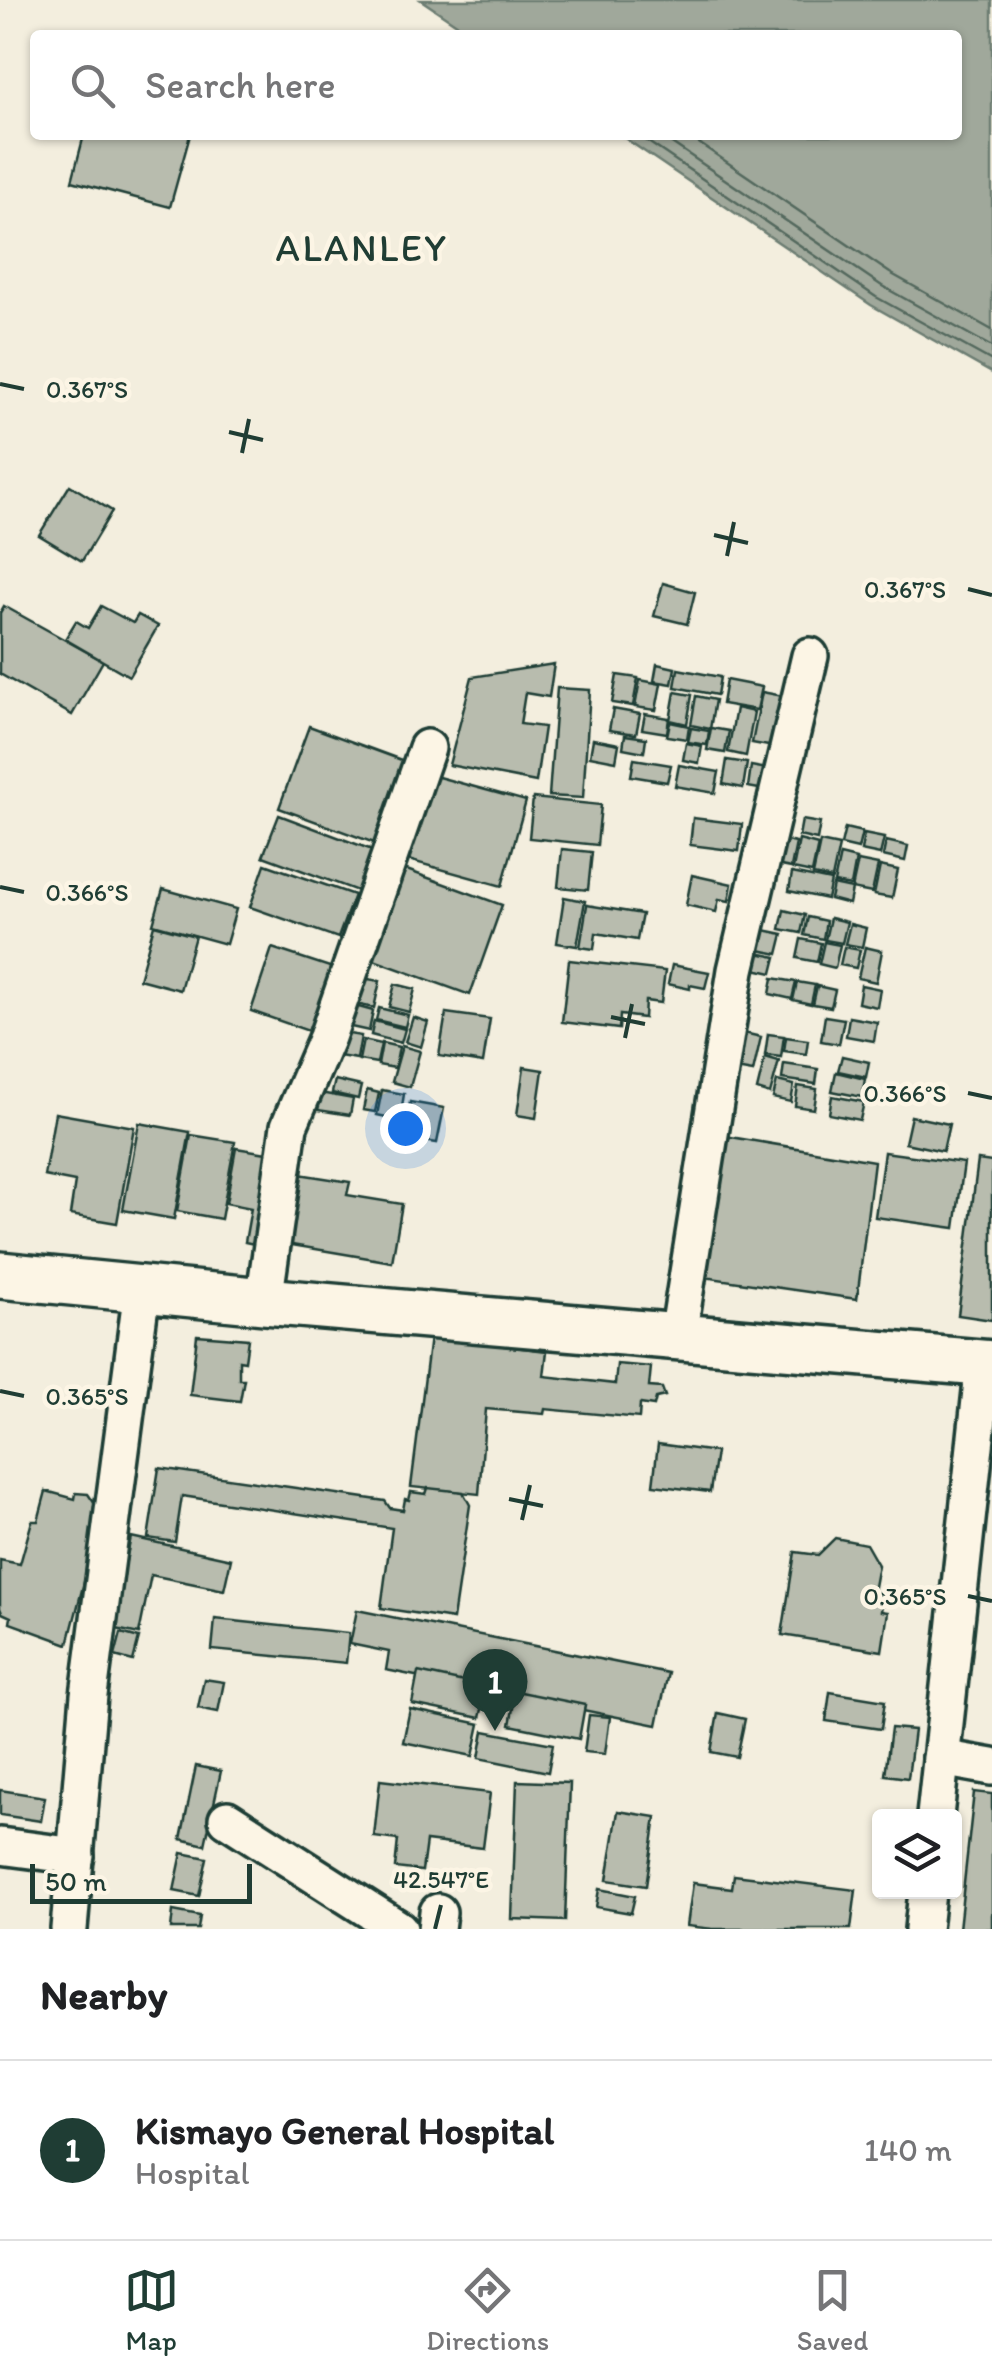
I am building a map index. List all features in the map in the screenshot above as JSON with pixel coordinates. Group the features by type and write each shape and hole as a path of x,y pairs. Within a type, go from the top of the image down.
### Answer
{"street":[{"path":"678,1336 736,970 810,656"},
{"path":"264,1301 289,1126 328,1037 427,748"},
{"path":"0,1275 988,1364 936,1809"},
{"path":"69,1929 89,1695 142,1289"},
{"path":"942,1758 992,1767"},
{"path":"227,1818 399,1929"},
{"path":"0,1846 76,1856"},
{"path":"923,1929 926,1899"}],"water":[{"path":"421,0 992,0 992,373 871,305 627,140 962,140 962,30 466,30"}],"building":[{"path":"83,140 189,140 170,207 72,181"},
{"path":"70,485 112,511 82,561 39,535"},
{"path":"663,583 695,592 687,624 654,616"},
{"path":"4,606 103,661 72,715 0,674 0,613"},
{"path":"101,606 133,623 138,615 158,626 129,676 65,639 76,621 88,628"},
{"path":"554,664 549,697 525,693 520,724 544,727 536,782 449,765 472,677"},
{"path":"657,664 675,668 672,684 654,681"},
{"path":"678,669 720,677 717,695 675,687"},
{"path":"617,675 638,678 633,706 612,703"},
{"path":"640,680 661,684 656,710 635,707"},
{"path":"726,680 762,687 757,710 722,704"},
{"path":"557,688 590,690 583,798 549,796"},
{"path":"675,692 692,695 687,724 670,720"},
{"path":"762,692 783,696 774,747 752,743"},
{"path":"696,696 715,700 710,729 691,725"},
{"path":"736,708 754,712 746,756 728,752"},
{"path":"613,709 640,714 636,734 609,730"},
{"path":"645,714 669,718 667,733 642,729"},
{"path":"670,722 689,726 687,739 667,736"},
{"path":"309,726 407,762 377,844 279,808"},
{"path":"691,728 709,731 707,745 688,742"},
{"path":"711,728 729,731 725,753 707,750"},
{"path":"625,735 646,738 644,752 623,748"},
{"path":"593,739 619,744 616,761 590,756"},
{"path":"686,743 702,746 699,763 683,760"},
{"path":"634,759 671,765 667,782 631,776"},
{"path":"727,760 747,763 743,788 723,784"},
{"path":"679,765 719,772 715,793 675,786"},
{"path":"751,766 773,770 770,791 748,787"},
{"path":"431,775 526,801 502,886 408,860"},
{"path":"533,798 601,805 597,845 529,838"},
{"path":"279,815 375,851 360,892 263,856"},
{"path":"693,818 742,824 739,851 690,845"},
{"path":"802,820 820,823 817,840 799,836"},
{"path":"845,828 862,832 858,849 841,845"},
{"path":"864,834 884,838 880,855 861,851"},
{"path":"776,839 796,843 791,868 771,864"},
{"path":"799,840 818,845 812,873 793,869"},
{"path":"886,841 908,846 905,861 883,856"},
{"path":"820,842 839,846 832,879 813,875"},
{"path":"562,849 592,852 588,890 558,887"},
{"path":"840,855 856,859 851,886 834,883"},
{"path":"858,861 878,865 872,893 852,889"},
{"path":"265,864 354,895 338,938 250,907"},
{"path":"880,866 898,870 892,898 874,895"},
{"path":"404,869 502,905 470,995 371,959"},
{"path":"792,873 831,881 827,899 789,891"},
{"path":"692,875 732,884 729,901 719,899 716,912 686,905"},
{"path":"833,885 852,889 849,904 830,899"},
{"path":"163,889 236,909 226,944 153,924"},
{"path":"564,897 585,901 577,946 557,943"},
{"path":"587,905 642,914 637,940 596,933 594,949 580,947"},
{"path":"784,910 805,915 801,933 780,929"},
{"path":"808,917 826,921 823,939 804,935"},
{"path":"830,918 847,922 842,943 825,940"},
{"path":"850,924 866,928 862,947 845,944"},
{"path":"154,925 195,936 180,990 139,979"},
{"path":"754,928 783,934 778,954 750,948"},
{"path":"801,939 821,943 817,962 797,958"},
{"path":"824,942 840,945 835,968 819,964"},
{"path":"844,947 860,950 856,968 840,965"},
{"path":"865,947 882,951 876,982 858,978"},
{"path":"272,948 339,970 317,1034 251,1011"},
{"path":"757,953 776,957 772,973 754,969"},
{"path":"569,960 665,971 661,1003 645,1001 644,1018 620,1015 619,1029 562,1022"},
{"path":"672,965 709,972 705,988 668,984"},
{"path":"356,977 380,981 374,1008 351,1003"},
{"path":"773,978 796,982 792,999 770,994"},
{"path":"797,982 815,985 811,1004 793,1000"},
{"path":"395,984 415,989 409,1012 389,1007"},
{"path":"861,985 880,989 877,1007 858,1003"},
{"path":"817,986 835,990 831,1007 813,1004"},
{"path":"355,1006 373,1011 369,1031 351,1027"},
{"path":"379,1008 408,1015 405,1027 376,1020"},
{"path":"446,1013 490,1019 483,1063 439,1056"},
{"path":"825,1016 844,1019 839,1044 821,1041"},
{"path":"413,1017 428,1022 421,1047 405,1042"},
{"path":"849,1017 877,1022 874,1041 846,1036"},
{"path":"374,1021 405,1029 401,1043 371,1035"},
{"path":"343,1033 361,1036 357,1059 339,1056"},
{"path":"744,1033 761,1037 753,1072 736,1069"},
{"path":"768,1034 784,1036 781,1057 765,1055"},
{"path":"786,1037 808,1040 806,1054 784,1051"},
{"path":"363,1040 381,1044 377,1063 359,1060"},
{"path":"382,1043 399,1047 395,1068 378,1065"},
{"path":"402,1046 420,1051 410,1087 392,1082"},
{"path":"842,1056 869,1062 866,1077 838,1071"},
{"path":"765,1057 779,1061 770,1094 757,1090"},
{"path":"784,1064 818,1069 816,1084 782,1079"},
{"path":"524,1067 543,1070 536,1118 517,1115"},
{"path":"836,1072 865,1079 862,1097 832,1091"},
{"path":"335,1080 361,1086 358,1099 332,1093"},
{"path":"777,1081 794,1085 791,1102 773,1098"},
{"path":"798,1086 817,1089 814,1109 795,1106"},
{"path":"367,1090 379,1093 375,1112 363,1110"},
{"path":"382,1090 404,1094 400,1120 377,1115"},
{"path":"320,1093 353,1099 350,1115 318,1110"},
{"path":"832,1096 864,1102 860,1120 829,1114"},
{"path":"410,1102 444,1108 437,1143 411,1139 413,1125 406,1123"},
{"path":"55,1113 134,1127 117,1223 70,1215 75,1182 44,1176"},
{"path":"911,1116 949,1124 943,1151 905,1143"},
{"path":"139,1123 190,1132 174,1219 123,1210"},
{"path":"191,1135 235,1142 221,1219 177,1211"},
{"path":"719,1135 874,1161 857,1299 704,1277"},
{"path":"236,1148 279,1155 263,1246 245,1242 251,1208 226,1203"},
{"path":"884,1152 964,1163 955,1228 875,1217"},
{"path":"978,1160 992,1162 992,1320 958,1315"},
{"path":"299,1174 350,1182 347,1195 402,1204 392,1262 286,1244"},
{"path":"197,1335 248,1339 245,1361 239,1360 239,1379 244,1379 240,1401 190,1395"},
{"path":"430,1337 547,1351 544,1376 615,1384 617,1364 651,1367 649,1387 662,1388 665,1396 656,1398 654,1406 640,1404 639,1418 545,1409 544,1414 486,1409 479,1494 411,1487"},
{"path":"658,1444 716,1452 710,1492 653,1485"},
{"path":"159,1468 385,1501 390,1508 403,1510 411,1492 426,1494 428,1488 463,1492 470,1505 453,1619 381,1608 392,1528 182,1496 175,1542 148,1538"},
{"path":"46,1491 75,1499 76,1493 88,1494 97,1507 92,1526 94,1543 68,1644 10,1623 11,1617 0,1608 0,1560 20,1564 32,1521 38,1521"},
{"path":"131,1537 231,1559 224,1590 151,1575 139,1634 112,1628"},
{"path":"835,1538 866,1544 878,1565 873,1592 884,1594 881,1611 888,1612 882,1651 782,1635 795,1552 818,1555"},
{"path":"357,1610 668,1673 657,1725 386,1670 389,1652 350,1644"},
{"path":"215,1619 349,1633 346,1663 212,1650"},
{"path":"121,1633 139,1638 133,1661 115,1656"},
{"path":"418,1672 487,1687 480,1718 412,1704"},
{"path":"204,1679 224,1682 218,1712 198,1708"},
{"path":"516,1691 585,1705 579,1739 510,1725"},
{"path":"830,1692 885,1701 881,1729 826,1721"},
{"path":"410,1709 480,1724 473,1756 403,1742"},
{"path":"718,1713 745,1719 737,1757 711,1752"},
{"path":"589,1715 610,1717 605,1754 584,1752"},
{"path":"891,1728 914,1730 908,1778 885,1775"},
{"path":"484,1731 553,1744 548,1772 479,1758"},
{"path":"196,1766 221,1771 205,1845 181,1839"},
{"path":"380,1780 490,1793 483,1848 426,1841 422,1871 395,1868 398,1840 374,1837"},
{"path":"517,1781 570,1783 565,1921 512,1919"},
{"path":"0,1790 45,1797 41,1821 0,1815"},
{"path":"974,1792 992,1794 992,1929 959,1929"},
{"path":"618,1811 656,1817 646,1886 607,1880"},
{"path":"182,1853 207,1858 199,1896 174,1891"},
{"path":"734,1875 856,1890 851,1929 687,1926 693,1883 732,1888"},
{"path":"599,1889 635,1896 631,1913 596,1907"},
{"path":"173,1911 200,1916 198,1929 171,1929"}],"place":[{"name":"Kismayo General Hospital","path":"495,1731"}],"district":[{"name":"ALANLEY","path":"362,248"}]}
